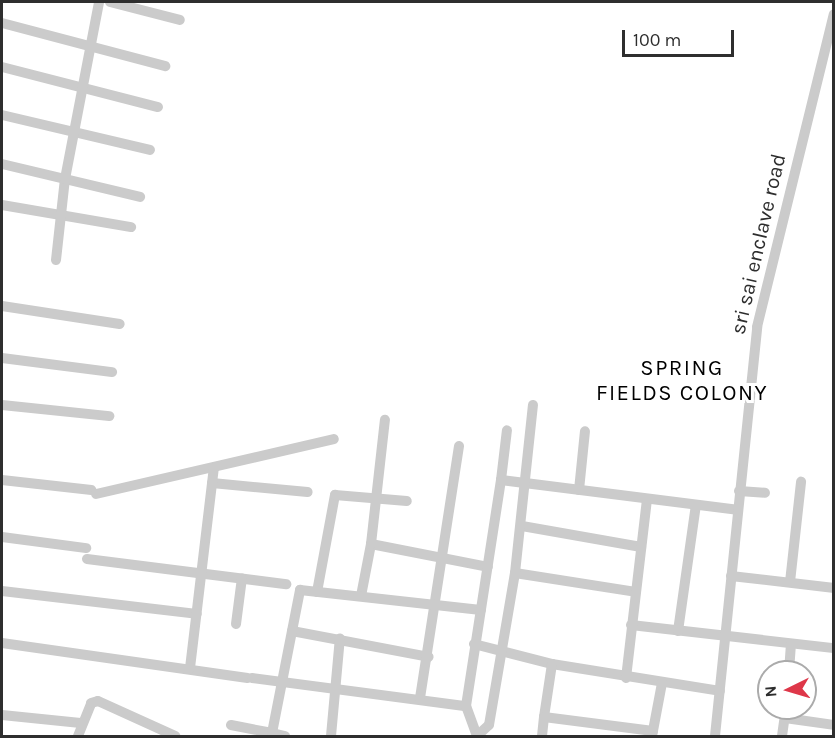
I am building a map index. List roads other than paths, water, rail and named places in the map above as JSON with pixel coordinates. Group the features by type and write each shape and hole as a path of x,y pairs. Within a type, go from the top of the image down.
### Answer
{"street":[{"path":"56,260 65,179 99,2"},
{"path":"110,2 180,20"},
{"name":"sri sai enclave road","path":"716,736 723,638 757,327 834,14"},
{"path":"2,23 165,66"},
{"path":"2,67 82,90 158,107"},
{"path":"2,115 74,134 150,150"},
{"path":"2,164 140,196"},
{"path":"2,205 131,227"},
{"path":"2,306 120,324"},
{"path":"2,358 112,372"},
{"path":"2,405 109,416"},
{"path":"507,430 466,706 477,736 489,725 502,652 522,526 533,405"},
{"path":"361,596 371,544 385,420"},
{"path":"579,490 585,431"},
{"path":"2,480 94,492 214,468 334,440"},
{"path":"420,698 429,657 459,446"},
{"path":"190,668 214,468"},
{"path":"501,480 737,510"},
{"path":"790,582 801,482"},
{"path":"212,483 308,492"},
{"path":"739,491 765,493"},
{"path":"316,592 333,498 341,493 407,501"},
{"path":"626,678 647,500"},
{"path":"678,631 696,506"},
{"path":"522,526 641,547"},
{"path":"2,537 201,573 286,584"},
{"path":"371,544 442,561 488,567"},
{"path":"515,573 636,592"},
{"path":"731,576 834,588"},
{"path":"236,624 242,579"},
{"path":"272,733 300,590 481,610"},
{"path":"2,591 197,614"},
{"path":"631,625 723,638 834,648"},
{"path":"291,631 340,638 429,657"},
{"path":"331,736 340,638"},
{"path":"2,643 190,668 282,683 336,687 466,706"},
{"path":"474,644 552,664 626,678 720,691"},
{"path":"790,660 791,644"},
{"path":"542,736 552,664"},
{"path":"544,717 652,734 662,683"},
{"path":"78,736 81,723 91,703 99,701 176,736"},
{"path":"2,715 81,723"},
{"path":"782,736 784,720"},
{"path":"814,720 834,725"},
{"path":"231,725 285,736"}],"district":[{"name":"SPRING FIELDS COLONY","path":"682,380"}]}
